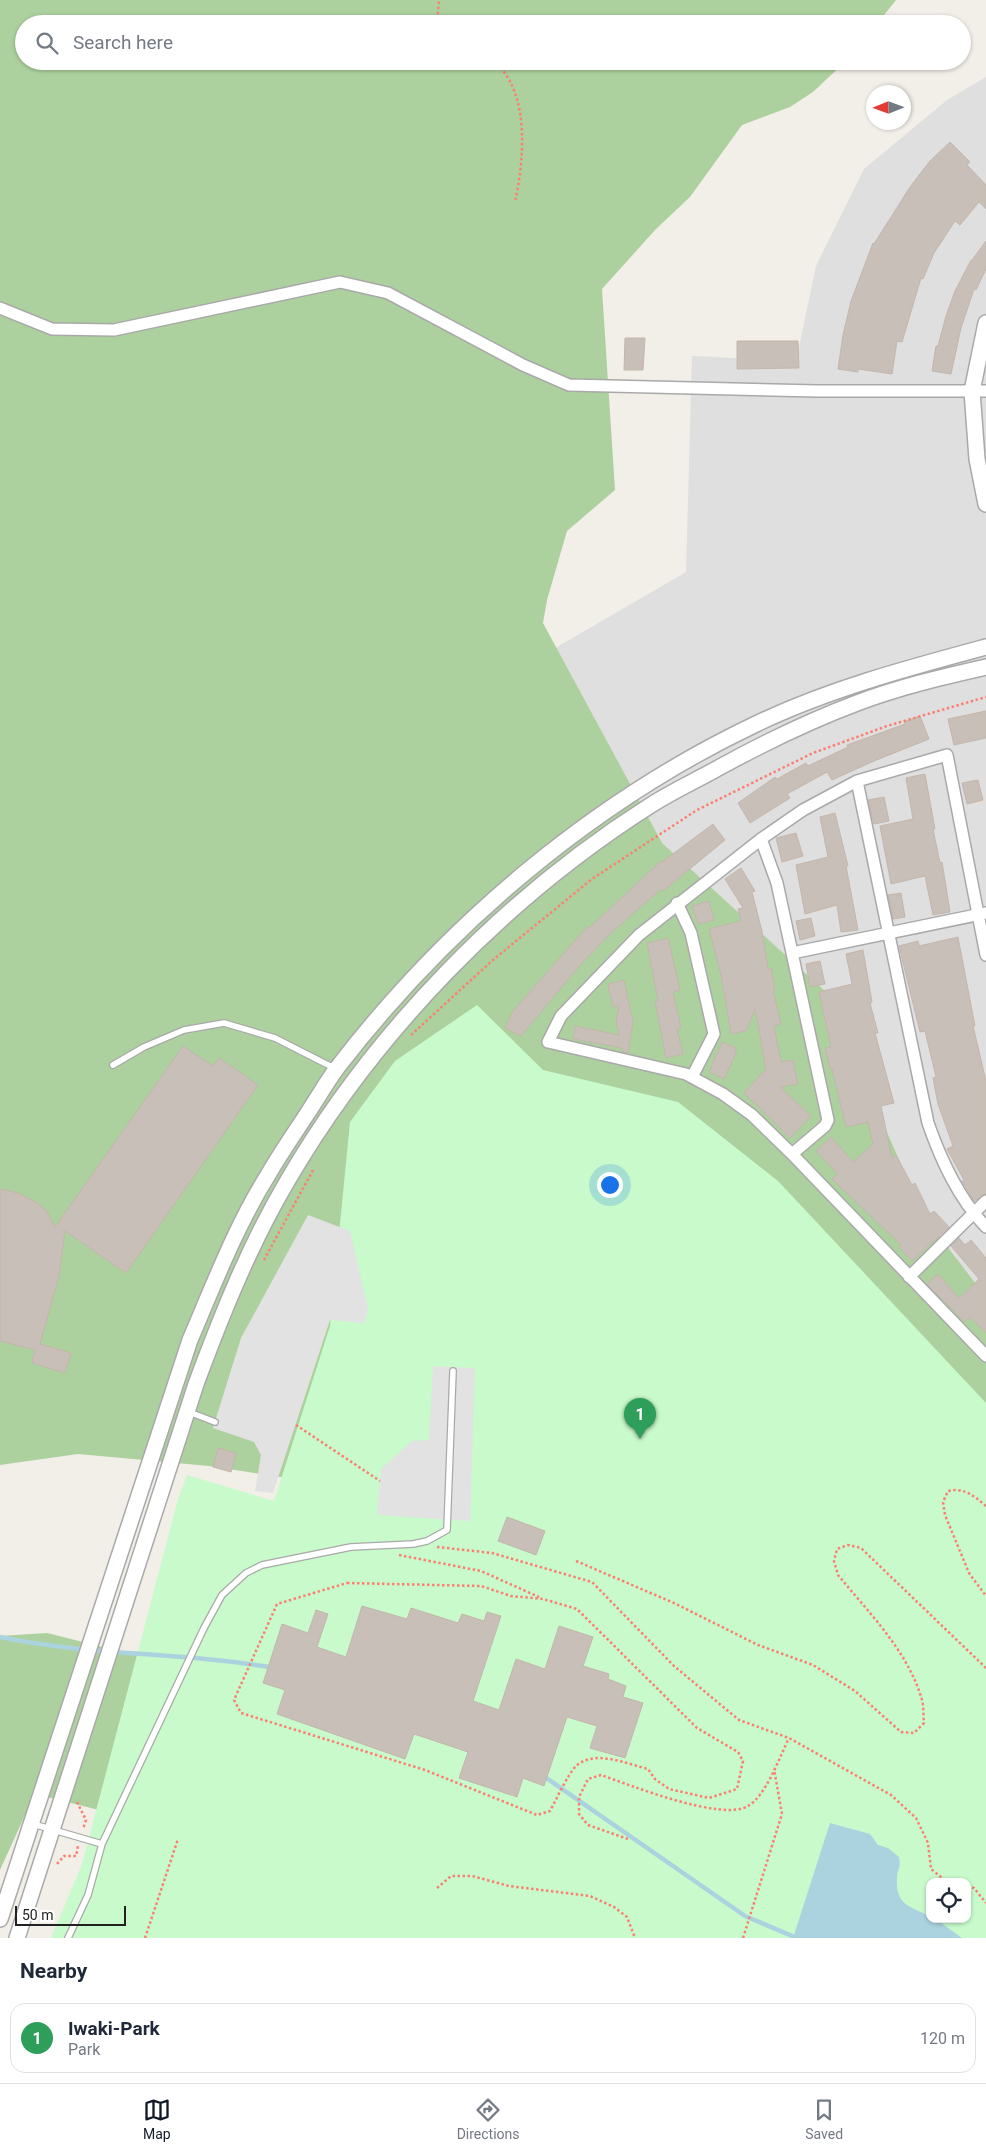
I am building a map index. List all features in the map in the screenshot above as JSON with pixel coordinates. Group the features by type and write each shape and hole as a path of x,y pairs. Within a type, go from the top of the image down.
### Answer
{"street":[{"path":"0,308 52,329 114,330 340,282 388,293 523,365 569,385 817,391 979,391"},
{"path":"986,323 979,391 977,459 986,504"},
{"path":"0,1919 190,1340 225,1257 266,1176 336,1069 417,974 495,898 586,825 679,764 757,723 846,687 986,647"},
{"path":"17,1938 187,1411 218,1324 261,1230 288,1179 340,1099 413,1007 508,912 599,840 652,804 764,743 856,703 930,680 986,667"},
{"path":"986,955 982,914 947,755 857,781 803,810 761,839 639,934 604,968 560,1016 548,1042 692,1077 723,1094 752,1115 792,1154 986,1356"},
{"path":"857,781 928,1123 940,1156 974,1213 986,1227"},
{"path":"761,839 777,883 828,1120 825,1126 792,1154"},
{"path":"677,903 691,933 714,1034 692,1077"},
{"path":"792,953 982,914"},
{"path":"336,1069 354,1082"},
{"path":"909,1277 986,1201"}],"lane":[{"path":"113,1064 144,1047 184,1030 224,1023 274,1038 336,1069"},
{"path":"68,1938 88,1895 102,1844 204,1628 222,1595 246,1573 262,1565 351,1547 413,1544 427,1541 447,1530 454,1371"},
{"path":"187,1411 215,1422"},
{"path":"31,1823 102,1844"}],"path":[{"path":"438,15 439,0"},
{"path":"500,70 510,82 520,114 521,165 515,202"},
{"path":"406,1040 494,959 592,879 697,810 813,753 887,726 986,697"},
{"path":"264,1261 314,1169"},
{"path":"296,1424 380,1480"},
{"path":"986,1506 972,1495 959,1489 948,1491 943,1502 945,1515 969,1573 986,1596"},
{"path":"413,1544 492,1553 592,1582 674,1666 739,1720 789,1738 891,1795 916,1818 928,1843 931,1870 942,1878"},
{"path":"384,1546 401,1556 481,1571 543,1599 577,1609 697,1728 738,1752 743,1761 737,1788 709,1798 669,1789 655,1779 648,1769 601,1758 590,1759 576,1766 550,1810 537,1815 425,1770 241,1713 234,1700 277,1604 347,1583 481,1586 511,1596 543,1599"},
{"path":"576,1561 674,1603 758,1645 813,1665 855,1691 901,1732 914,1733 924,1723 923,1702 911,1670 893,1643 838,1575 834,1561 837,1549 848,1546 861,1548 986,1668"},
{"path":"628,1839 588,1826 579,1814 579,1797 588,1780 601,1774 678,1802 736,1811 749,1806 764,1788 789,1738"},
{"path":"743,1938 782,1814 774,1768"},
{"path":"53,1869 64,1856 76,1856 86,1820 76,1799"},
{"path":"145,1938 178,1838"},
{"path":"437,1888 452,1876 472,1876 509,1886 590,1896 614,1907 626,1917 635,1938"},
{"path":"971,1888 974,1888 986,1903"}],"shaded area":[{"path":"986,77 986,1403 347,769 686,572 692,356 796,361 816,266 864,169 947,100"},
{"path":"308,1215 350,1231 368,1309 364,1323 330,1320 273,1493 255,1491 261,1455 254,1442 213,1428 241,1338"},
{"path":"433,1366 475,1368 470,1521 377,1515 381,1469 412,1441 429,1440"}],"green space":[{"path":"0,0 896,0 884,15 15,15 15,70 836,70 813,92 790,107 742,125 690,197 656,229 602,289 615,490 567,531 547,600 543,623 662,843 826,992 923,1215 986,1297 986,1938 909,1938 326,1484 209,1466 78,1454 0,1465"},
{"path":"477,1005 543,1070 678,1102 778,1181 986,1403 986,1938 51,1938 82,1864 178,1499 187,1475 274,1501 330,1326 350,1122 395,1061"},
{"path":"47,1633 143,1657 103,1811 43,1796 26,1813 0,1870 0,1636"}],"water":[{"path":"830,1823 870,1834 878,1845 888,1848 899,1857 900,1866 897,1886 898,1893 904,1903 926,1914 926,1923 941,1923 962,1938 793,1938"}],"building":[{"path":"950,142 970,162 967,165 986,185 986,209 979,202 960,225 955,221 934,253 923,279 921,278 902,342 897,341 892,374 858,369 858,372 838,369 851,301 873,243 910,187 930,161"},
{"path":"986,241 986,269 976,290 974,289 961,328 951,374 932,371 936,346 938,346 955,291 971,260"},
{"path":"625,338 645,338 643,370 624,370"},
{"path":"737,341 798,341 799,368 737,369"},
{"path":"986,711 986,738 954,745 948,719"},
{"path":"920,716 929,739 832,780 827,772 787,794 790,798 750,823 738,803 775,777 777,779 806,763 808,766 848,747 847,745 905,724 904,722"},
{"path":"925,774 935,829 933,829 940,863 942,862 950,912 933,915 925,876 891,884 880,826 913,819 906,778"},
{"path":"978,780 983,800 967,804 962,783"},
{"path":"884,797 889,821 874,824 868,800"},
{"path":"835,813 848,866 846,866 858,930 841,932 837,905 805,914 796,865 828,857 820,817"},
{"path":"713,824 725,840 663,891 661,889 612,932 581,964 521,1036 505,1028 513,1011 587,927 589,928 661,861"},
{"path":"796,833 803,856 782,862 776,838"},
{"path":"741,868 755,891 752,892 762,931 768,969 771,968 775,989 773,990 781,1024 774,1026 781,1062 793,1060 798,1084 780,1087 811,1116 790,1138 744,1093 766,1069 755,1009 746,1031 731,1034 721,975 709,929 741,921 738,909 743,908 725,879"},
{"path":"901,893 905,917 893,919 888,895"},
{"path":"709,901 714,920 698,924 692,906"},
{"path":"811,918 815,936 800,940 796,921"},
{"path":"958,937 975,1026 973,1026 986,1081 986,1194 974,1201 947,1149 953,1146 938,1104 933,1078 936,1077 925,1031 920,1032 899,946 918,941 919,946"},
{"path":"668,938 680,990 673,992 681,1028 677,1029 683,1054 666,1058 655,1001 658,1001 647,943"},
{"path":"863,950 872,1002 870,1003 878,1033 875,1033 894,1103 881,1106 892,1158 896,1155 912,1185 915,1183 930,1214 934,1211 949,1227 912,1261 899,1247 901,1245 832,1179 838,1174 816,1151 831,1137 853,1162 873,1144 868,1122 846,1127 825,1048 831,1047 819,992 852,984 846,954"},
{"path":"820,961 825,984 810,987 806,964"},
{"path":"624,980 633,1022 628,1053 623,1052 622,1048 573,1039 575,1026 619,1035 616,1021 619,1006 613,1007 608,984"},
{"path":"722,1042 736,1048 736,1053 724,1079 709,1072"},
{"path":"183,1046 213,1066 219,1058 258,1085 126,1273 65,1231 59,1276 40,1344 71,1353 65,1373 32,1363 35,1350 0,1341 0,1189 18,1193 36,1202 46,1210 55,1227"},
{"path":"959,1238 965,1245 971,1240 986,1258 986,1333 970,1317 965,1322 927,1284 938,1274 959,1298 979,1279 951,1246"},
{"path":"218,1448 236,1453 231,1472 213,1467"},
{"path":"507,1517 545,1531 536,1555 498,1541"},
{"path":"362,1606 407,1619 411,1608 458,1623 462,1614 484,1621 487,1612 501,1616 473,1701 499,1710 516,1659 545,1669 559,1626 593,1637 583,1666 609,1674 608,1679 626,1686 623,1697 643,1703 625,1758 590,1748 597,1726 567,1717 544,1786 523,1778 517,1797 459,1778 468,1752 414,1734 405,1759 277,1714 285,1690 263,1683 282,1624 308,1633 316,1610 328,1614 317,1647 346,1657"}],"waterway":[{"path":"0,1637 68,1648 205,1659 274,1668"},
{"path":"542,1775 745,1916 797,1938"}],"place":[{"name":"Iwaki-Park","path":"640,1439"}]}
